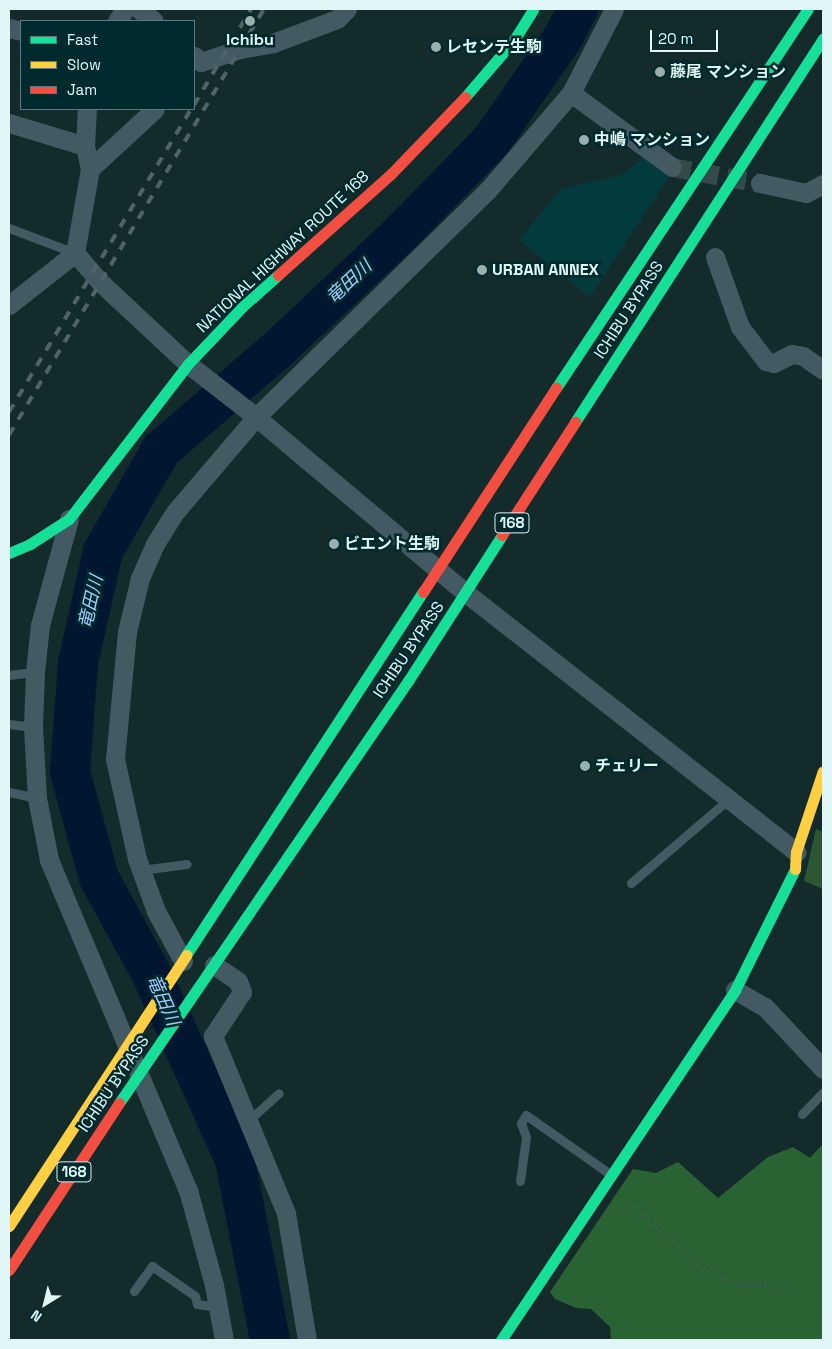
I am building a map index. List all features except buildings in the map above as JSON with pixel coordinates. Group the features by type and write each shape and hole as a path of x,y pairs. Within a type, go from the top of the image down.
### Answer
{"main road":[{"name":"NATIONAL HIGHWAY ROUTE 168","path":"9,553 30,544 69,519 188,364 242,307 392,174 453,112 514,40 533,9"},
{"name":"ICHIBU BYPASS","path":"9,1226 438,568 808,9"},
{"name":"ICHIBU BYPASS","path":"9,1270 139,1073 191,1001 214,964 466,593 823,38"},
{"path":"502,1340 735,990 794,875 796,852 823,771"}],"street":[{"path":"118,20 125,9"},
{"path":"140,9 153,20"},
{"path":"196,63 240,49 274,43 336,19 347,9"},
{"path":"183,961 156,911 141,870 124,807 115,759 127,632 140,578 154,544 176,511 256,417 487,190 571,93 614,9"},
{"path":"571,93 672,167"},
{"path":"9,304 75,253 90,169 86,146 87,110"},
{"path":"90,169 154,110"},
{"path":"9,123 86,146"},
{"path":"760,183 806,193 823,184"},
{"path":"75,253 100,282 188,364 256,417 466,593 796,852"},
{"path":"715,256 730,305 740,327 766,361 774,363 792,354 803,356 823,370"},
{"path":"69,519 40,625 35,672 33,727 37,798 49,860 188,1190 219,1308 224,1340"},
{"path":"214,964 238,981 242,992 213,1036 286,1213 307,1340"},
{"path":"735,990 764,1007 821,1062"}],"lane":[{"path":"9,228 75,253"},
{"path":"9,675 35,672"},
{"path":"9,724 33,727"},
{"path":"9,792 37,798"},
{"path":"630,883 728,800"},
{"path":"141,870 187,864"},
{"path":"802,1114 823,1092"},
{"path":"249,1120 279,1093"},
{"path":"520,1181 526,1137 521,1123 526,1115 612,1176"},
{"path":"134,1291 152,1266 195,1296 197,1304 219,1308"}],"path":[{"path":"591,1208 608,1211 627,1204 634,1207 703,1269 740,1284 770,1284 796,1294"}],"shaded area":[{"path":"648,154 671,174 590,297 519,240 561,189 621,175"}],"green space":[{"path":"816,829 823,832 823,889 804,881"},
{"path":"823,1144 823,1340 611,1340 610,1327 591,1309 576,1308 555,1299 550,1292 633,1169 656,1173 678,1162 718,1198 768,1157 793,1147 810,1158"}],"waterway":[{"name":"竜田川","path":"270,1340 235,1160 151,973 99,878 70,772 78,663 103,551 161,450 277,350 402,232 492,140 562,39 578,9"}],"tunnel":[{"path":"672,167 760,183"}],"railway":[{"path":"195,103 251,9"},
{"path":"9,435 264,9"},
{"path":"9,412 190,110"}],"traffic: fast":[{"path":"465,97 514,40 533,9"},
{"path":"556,388 808,9"},
{"path":"575,422 823,38"},
{"path":"9,553 30,544 69,519 188,364 242,307 278,275"},
{"path":"119,1103 408,681 502,535"},
{"path":"186,955 423,592"},
{"path":"501,1340 735,990 795,869"}],"traffic: slow":[{"path":"795,869 796,852 823,771"},
{"path":"9,1226 186,955"}],"traffic: jam":[{"path":"278,275 391,174 465,97"},
{"path":"423,592 556,388"},
{"path":"502,535 575,422"},
{"path":"9,1270 119,1103"}],"place":[{"name":"Ichibu","path":"250,21"},
{"name":"レセンテ生駒","path":"436,47"},
{"name":"藤尾 マンション","path":"660,72"},
{"name":"中嶋 マンション","path":"584,140"},
{"name":"URBAN ANNEX","path":"482,270"},
{"name":"ビエント生駒","path":"334,544"},
{"name":"チェリー","path":"585,766"}]}
